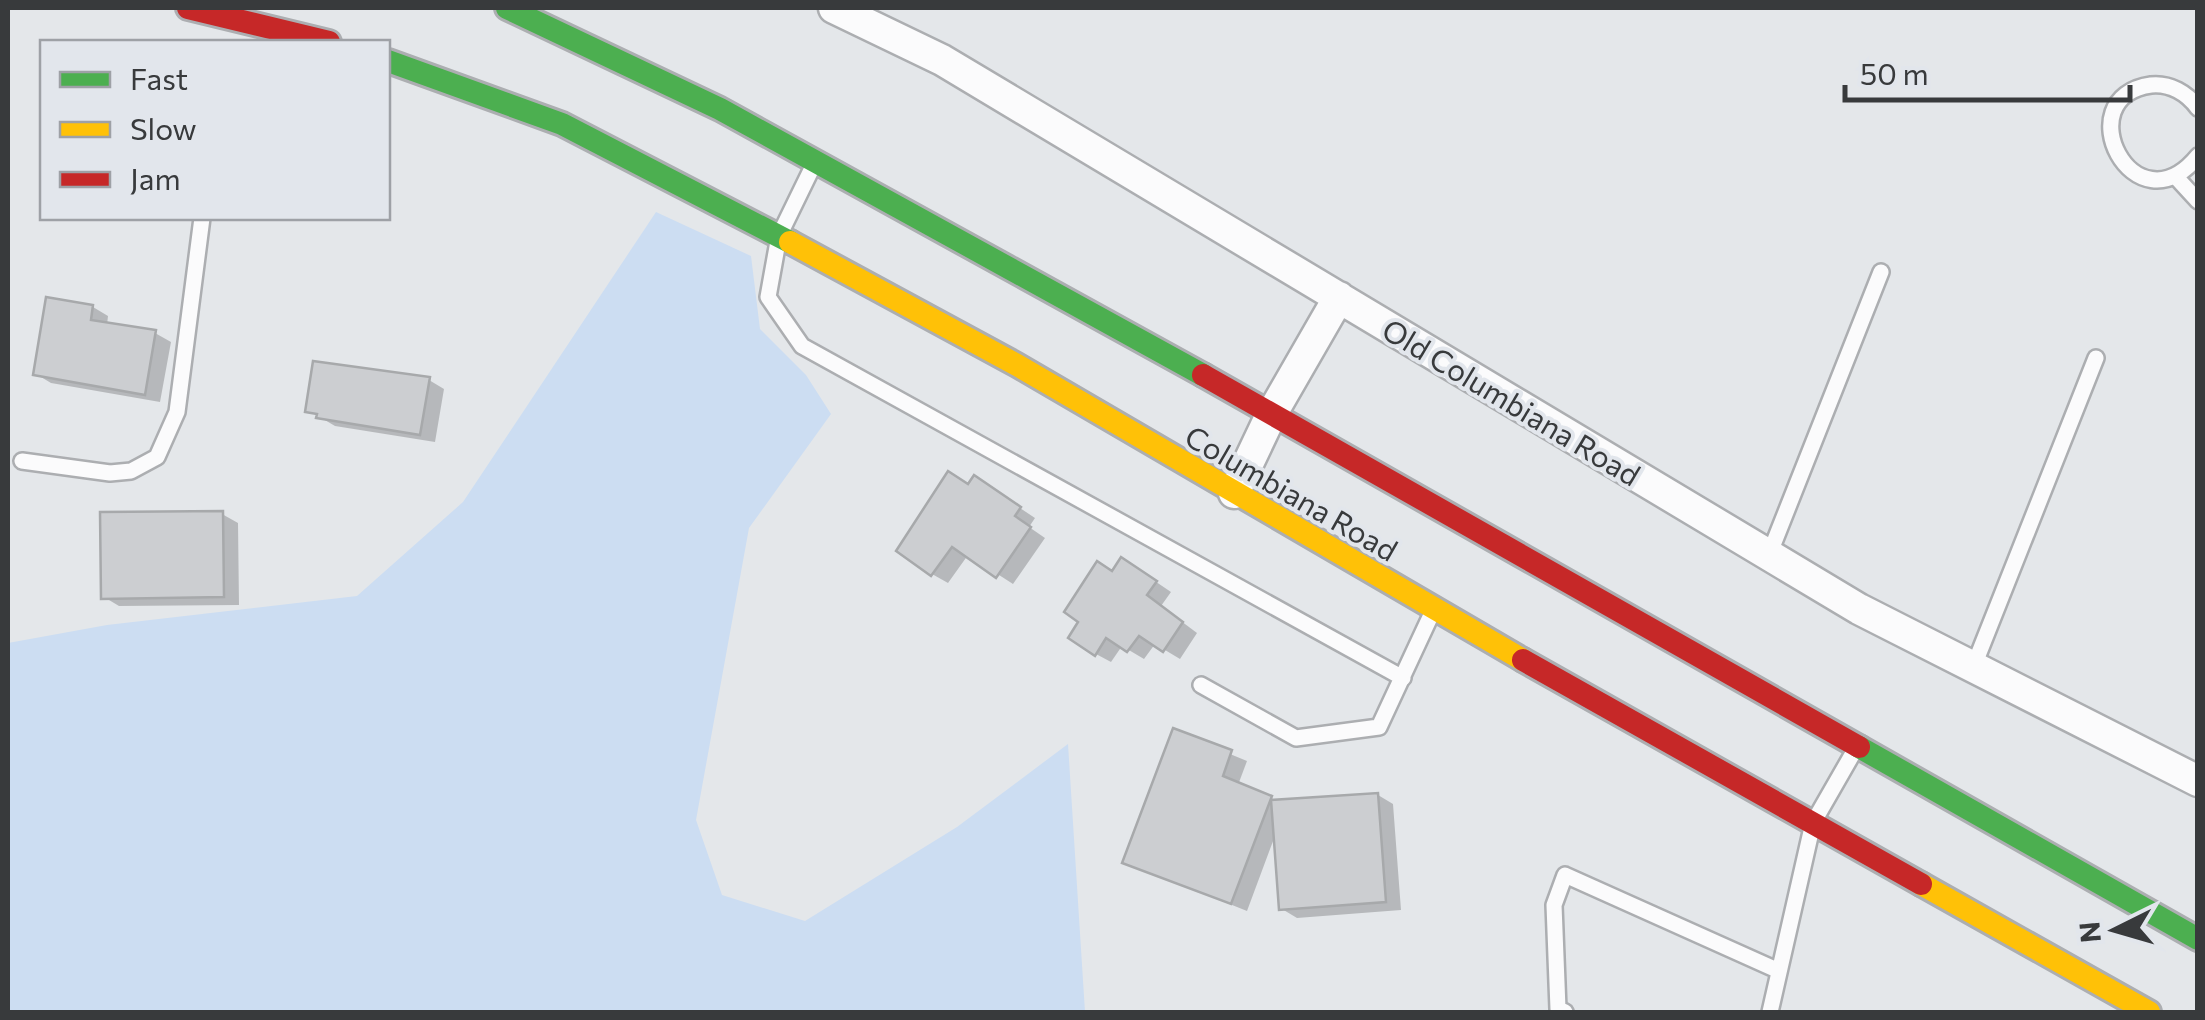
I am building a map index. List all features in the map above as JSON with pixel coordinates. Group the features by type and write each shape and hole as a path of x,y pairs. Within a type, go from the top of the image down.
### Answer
{"main road":[{"path":"188,8 320,40"},
{"name":"Columbiana Road","path":"508,8 704,102 946,230 2198,939"},
{"name":"Columbiana Road","path":"390,62 562,124 779,236 1016,365 1433,610 2149,1012"}],"street":[{"name":"Old Columbiana Road","path":"834,8 864,15 942,60 1769,555 1973,668 2198,781"},
{"path":"1234,493 1271,415 1338,297"}],"lane":[{"path":"2198,108 2179,90 2148,86 2122,100 2114,112 2111,144 2118,159 2144,177 2176,176 2198,156"},
{"path":"815,162 779,236 768,296 802,346 1403,678"},
{"path":"2176,176 2198,201"},
{"path":"22,461 110,473 132,471 157,457 177,412 202,220"},
{"path":"1769,555 1881,272"},
{"path":"1973,668 2096,358"},
{"path":"1201,685 1296,738 1379,727 1433,610"},
{"path":"1770,1012 1813,823 1857,745"},
{"path":"1565,1012 1558,1009 1554,906 1566,875 1779,971"}],"shaded area":[{"path":"656,212 751,256 760,329 806,375 831,414 749,528 696,820 722,895 805,921 957,827 1068,744 1085,1012 8,1012 8,643 107,625 357,596 463,502"}],"building":[{"path":"46,297 93,305 91,320 156,330 145,395 33,375"},
{"path":"313,361 430,377 420,435 316,418 317,414 305,412"},
{"path":"948,471 968,484 974,475 1021,507 1015,516 1031,527 996,578 952,547 931,576 896,551"},
{"path":"223,511 224,597 101,599 100,512"},
{"path":"1121,557 1157,581 1147,595 1183,622 1163,652 1139,636 1127,652 1106,638 1095,656 1068,638 1078,622 1064,612 1097,561 1112,571"},
{"path":"1173,728 1232,750 1223,776 1272,796 1231,904 1122,863"},
{"path":"1378,793 1386,902 1279,910 1271,800"}],"traffic: fast":[{"path":"507,8 720,109 1203,375"},
{"path":"390,62 562,124 790,242"},
{"path":"1859,747 2198,939"}],"traffic: slow":[{"path":"790,242 1017,365 1523,660"},
{"path":"1921,884 2149,1012"}],"traffic: jam":[{"path":"188,8 321,40"},
{"path":"1203,375 1859,747"},
{"path":"1523,660 1921,884"}]}
